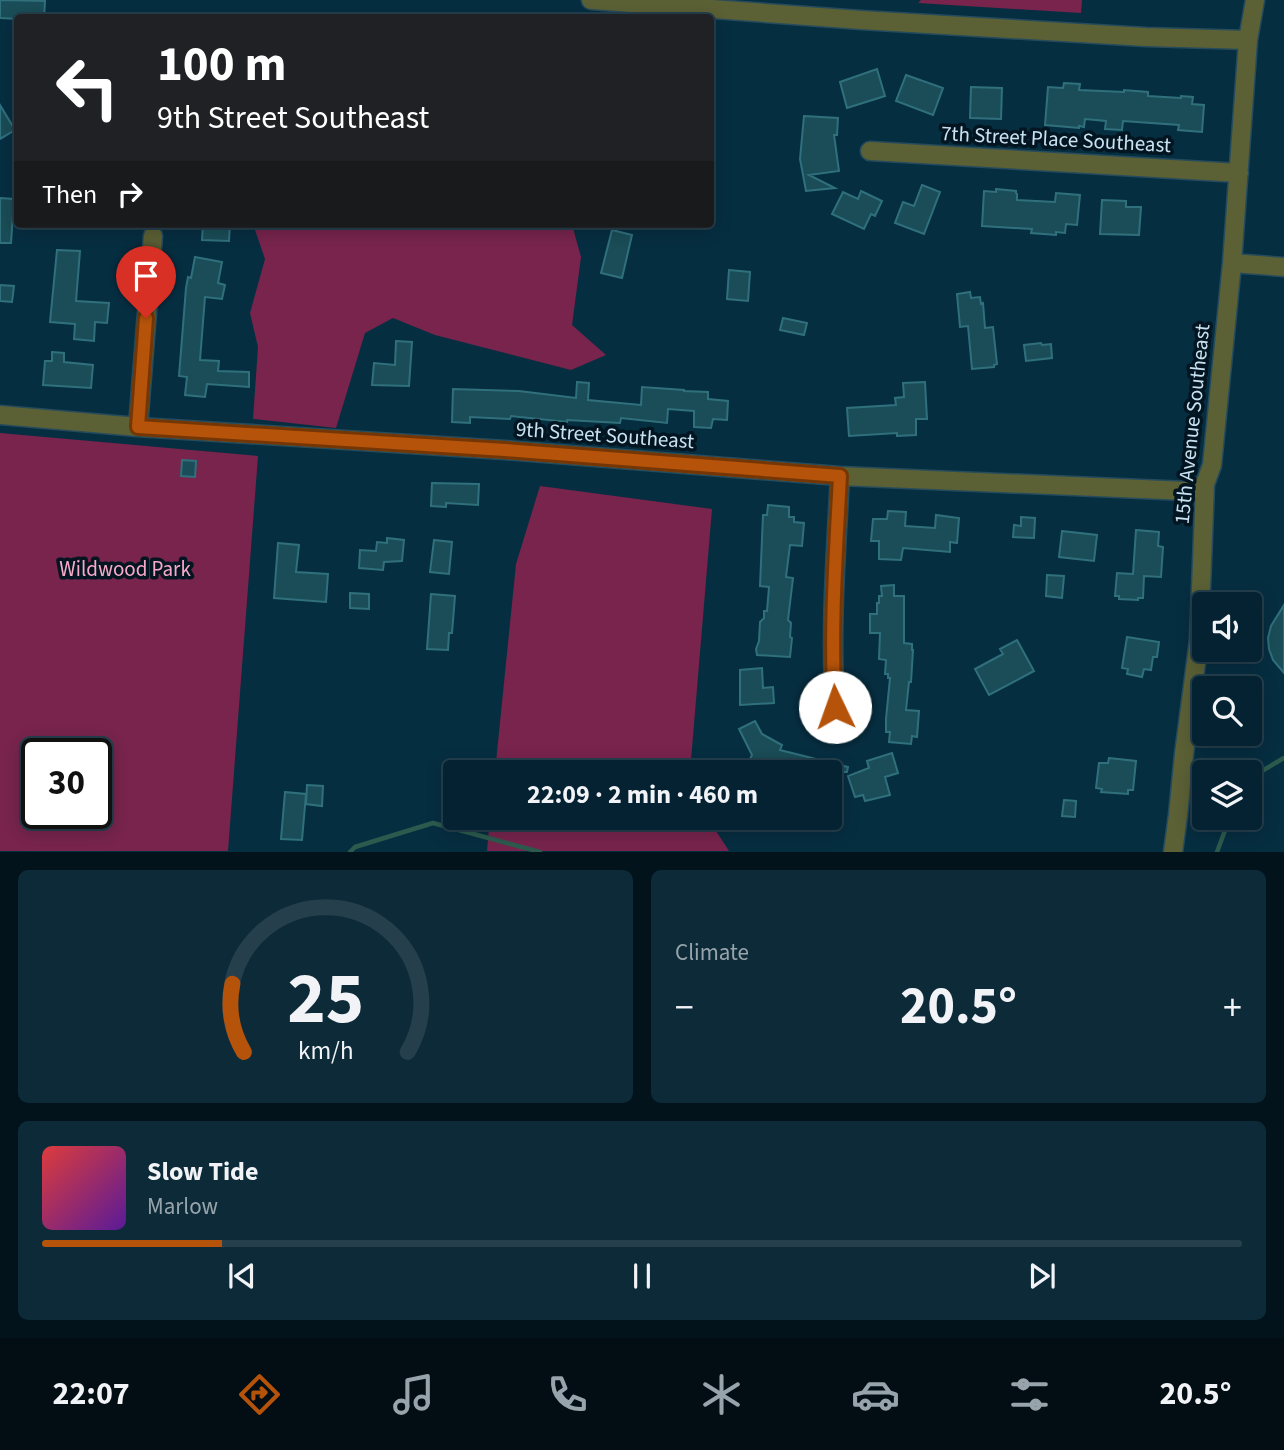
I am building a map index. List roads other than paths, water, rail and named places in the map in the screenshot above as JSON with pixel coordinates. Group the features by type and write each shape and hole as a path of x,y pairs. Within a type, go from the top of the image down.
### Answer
{"street":[{"path":"591,0 875,21 1146,37 1248,40"},
{"name":"15th Avenue Southeast","path":"1172,852 1199,640 1205,484 1212,465 1232,263 1248,40 1255,0"},
{"name":"7th Street Place Southeast","path":"870,151 1239,173"},
{"path":"138,427 153,236"},
{"path":"1232,263 1284,267"},
{"name":"9th Street Southeast","path":"0,415 840,476 1187,491 1205,484"},
{"path":"835,707 834,585 840,476"}],"waterway":[{"path":"1262,771 1284,758"},
{"path":"350,852 355,847 433,823 540,852"},
{"path":"1217,852 1225,830"}],"park label":[{"name":"Wildwood Park","path":"125,569"}]}
